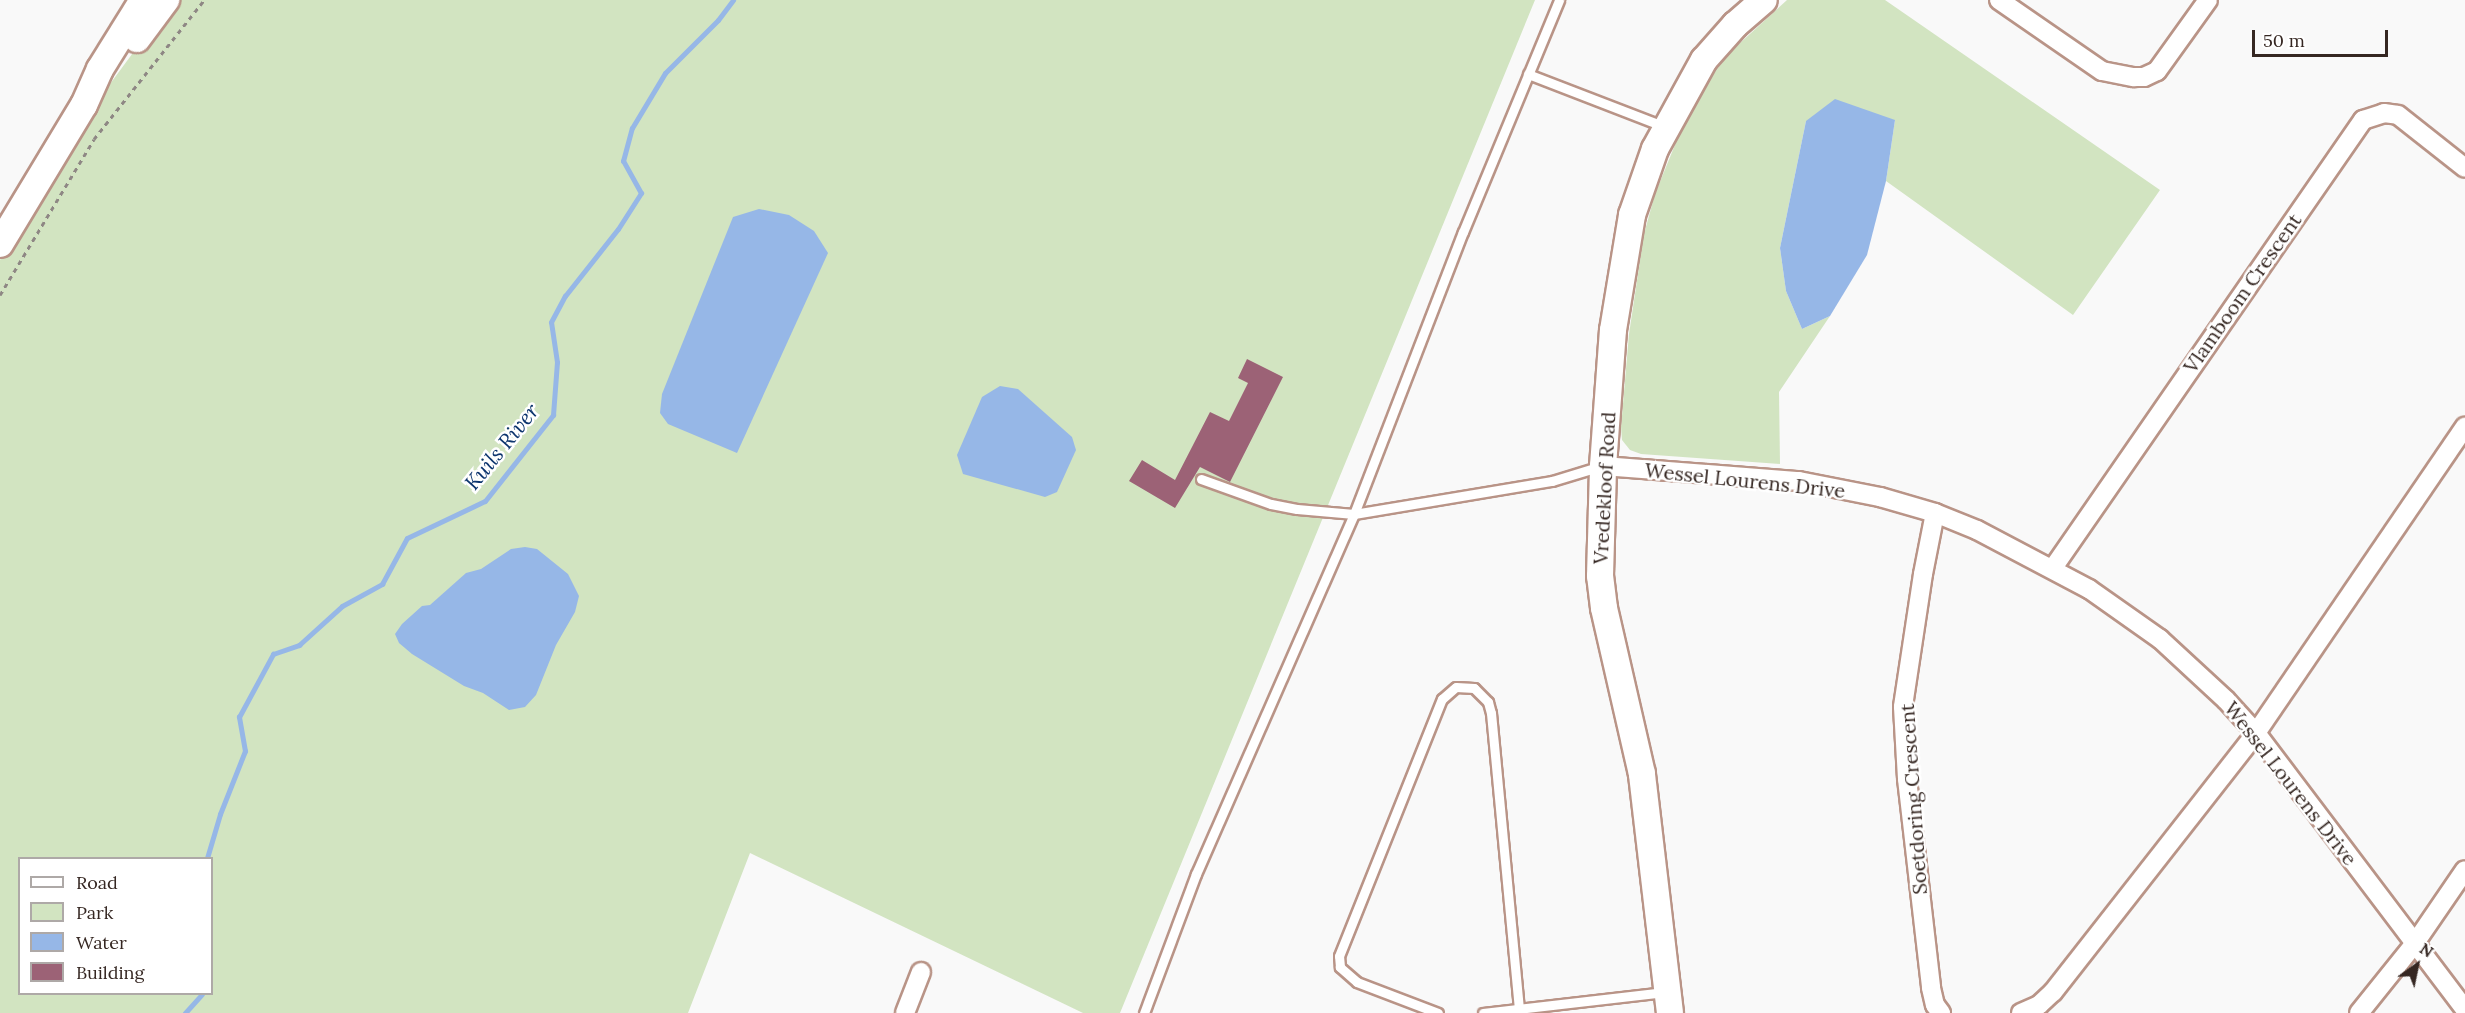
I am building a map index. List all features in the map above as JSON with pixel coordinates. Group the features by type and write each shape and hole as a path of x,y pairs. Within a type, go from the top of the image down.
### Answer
{"street":[{"path":"84,105 100,69 143,0"},
{"path":"0,244 84,105 166,0"},
{"name":"Vredekloof Road","path":"1668,1003 1642,774 1604,608 1600,576 1604,465 1613,330 1628,234 1646,173 1665,127 1704,60 1735,26 1764,0"},
{"path":"2004,1 2102,71 2121,76 2144,77 2157,71 2163,64 2208,0"},
{"name":"Vlamboom Crescent","path":"2053,568 2363,120 2384,112 2398,115 2465,168"},
{"path":"2021,1013 2039,1005 2053,992 2256,733 2465,427"},
{"name":"Wessel Lourens Drive","path":"1604,465 1799,481 1880,497 1935,513 2004,542 2053,568 2116,607 2160,639 2210,684 2256,733 2465,1009"},
{"name":"Soetdoring Crescent","path":"1935,513 1923,574 1903,707 1907,779 1930,988 1935,1005 1941,1013"},
{"path":"2359,1013 2415,943 2465,870"},
{"path":"905,1013 921,972"}],"lane":[{"path":"1144,1013 1196,874 1354,514 1463,232 1559,0"},
{"path":"1527,74 1665,127"},
{"path":"1201,479 1271,504 1297,509 1354,514 1552,481 1604,465"},
{"path":"1438,1013 1357,982 1340,967 1339,956 1442,699 1456,687 1474,688 1488,702 1491,713 1519,1009"},
{"path":"1483,1013 1519,1009 1668,1003"}],"path":[{"path":"0,295 94,139 204,0"}],"green space":[{"path":"172,0 1535,0 1120,1013 1083,1013 750,853 688,1013 0,1013 0,260 90,111"},
{"path":"1787,0 1885,0 2160,190 2073,315 1886,181 1895,120 1806,121 1780,248 1786,291 1802,329 1830,316 1779,392 1780,464 1641,454 1630,450 1622,440 1621,427 1629,334 1644,234 1655,194 1679,135 1703,88 1728,54"}],"water":[{"path":"1835,99 1895,120 1886,181 1867,255 1830,316 1802,329 1786,291 1780,248 1806,121"},
{"path":"759,209 789,215 814,231 828,253 737,453 668,424 660,413 662,394 733,217"},
{"path":"1000,386 1018,389 1072,437 1076,450 1057,492 1045,497 963,474 957,455 982,397"},
{"path":"525,547 537,549 568,574 579,596 575,612 556,645 536,695 525,707 509,710 412,654 399,643 395,634 402,624 422,606 430,605 466,573 481,569 511,549"}],"building":[{"path":"1247,359 1283,377 1230,482 1200,467 1175,508 1129,481 1142,460 1175,480 1210,412 1229,421 1248,383 1238,378"}],"waterway":[{"name":"Kuils River","path":"207,857 220,814 245,751 239,717 273,654 299,645 342,606 382,584 407,538 485,501 553,415 557,362 551,322 565,296 618,229 641,193 623,161 632,128 665,73 718,20 733,0"},
{"name":"Kuils River","path":"185,1013 201,995"}]}
